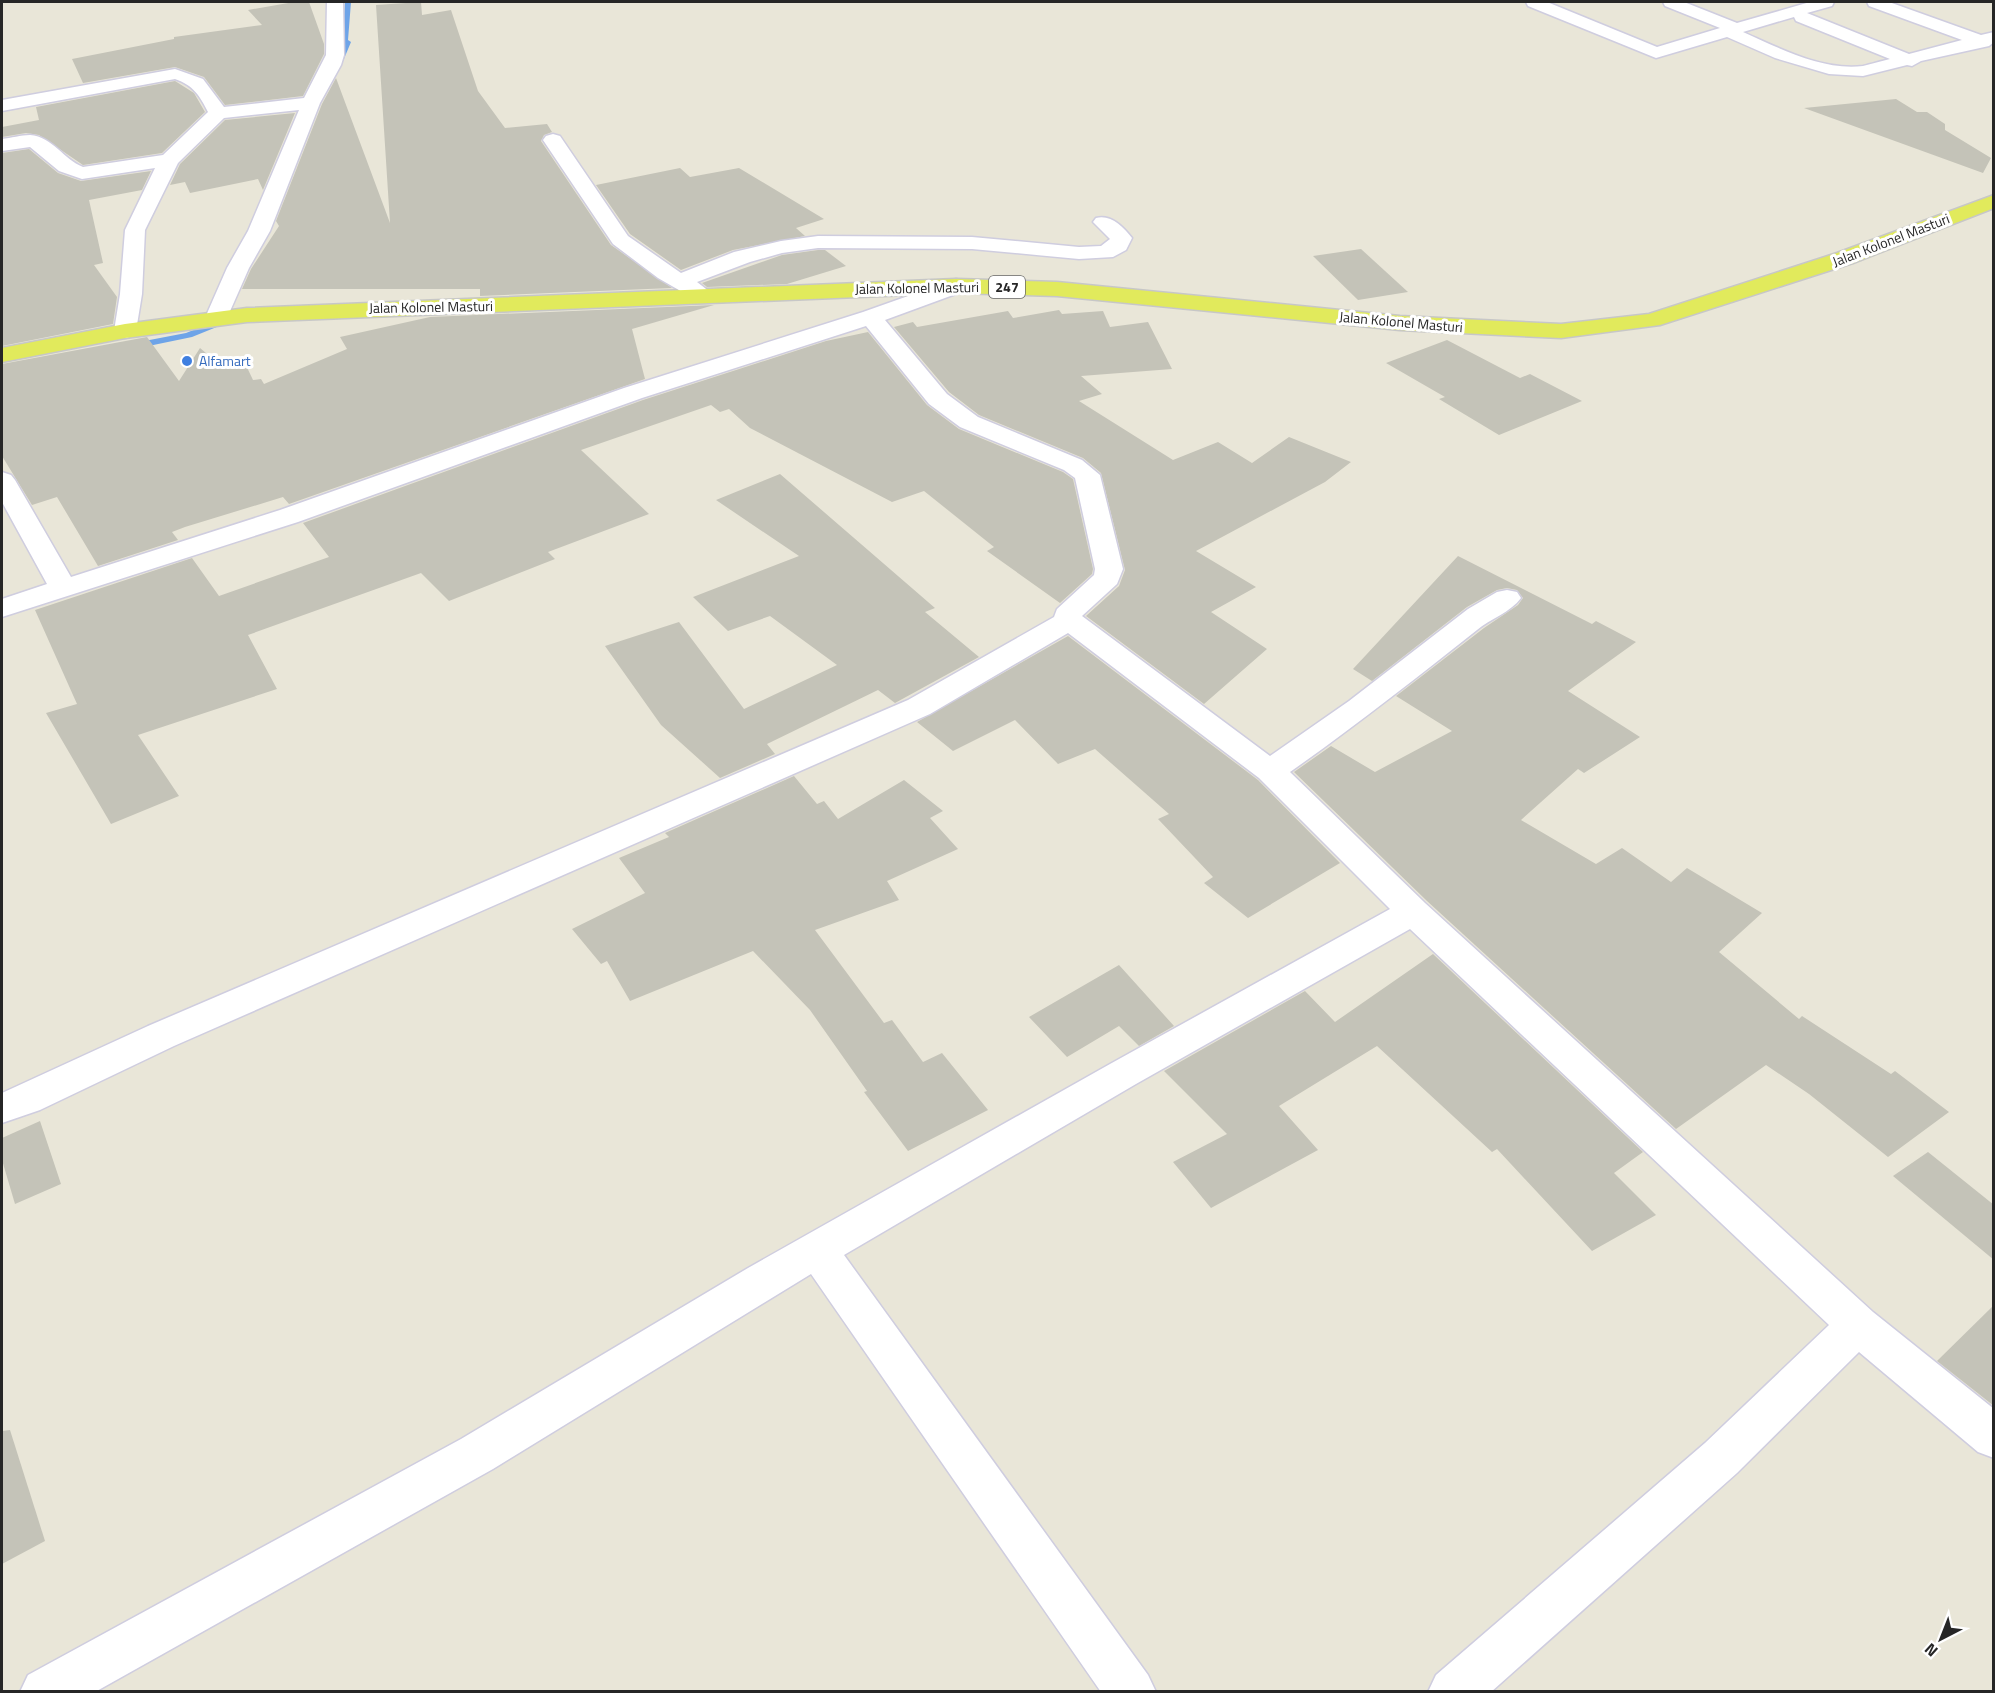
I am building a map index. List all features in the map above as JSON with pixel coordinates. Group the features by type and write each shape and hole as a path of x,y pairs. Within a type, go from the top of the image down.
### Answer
{"main road":[{"name":"Jalan Kolonel Masturi","path":"2,356 125,331 216,318 328,310 956,286 1057,289 1412,324 1561,331 1652,320 1845,258 1994,201"}],"street":[{"path":"216,318 238,268 259,231 311,103 332,66 335,55 335,2"},
{"path":"1534,2 1656,53 1735,32 1801,8 1826,2"},
{"path":"1671,2 1793,60 1828,70 1863,71 1988,41"},
{"path":"1875,2 1988,41"},
{"path":"1801,8 1907,59 1934,69"},
{"path":"2,105 175,74 192,77 201,85 218,113"},
{"path":"125,331 131,294 135,230 169,160 218,113 311,103"},
{"path":"553,140 620,240 680,281 709,297"},
{"path":"2,146 25,141 37,142 70,170 82,172 169,160"},
{"path":"680,281 742,257 781,247 818,242 972,243 1079,253 1105,252 1118,245 1120,238 1103,222"},
{"path":"2,608 290,516 633,393 956,286"},
{"path":"871,316 938,399 969,422 1073,465 1087,475 1110,569 1107,578 1067,615 1069,620 1270,771 1413,912 1858,1325 1994,1437"},
{"path":"2,480 63,588"},
{"path":"1270,771 1360,708 1478,615 1507,598"},
{"path":"2,1108 27,1099 161,1036 919,707 1069,620"},
{"path":"45,1692 477,1454 817,1250 1123,1074 1413,912"},
{"path":"817,1250 1131,1692"},
{"path":"1453,1692 1721,1458 1858,1325"}],"building":[{"path":"294,2 309,2 324,44 324,54 303,96 225,105 204,77 175,67 83,83 72,59 174,39 174,37 262,25 248,10"},
{"path":"421,2 422,15 451,10 478,91 505,128 547,124 552,132 544,135 541,141 611,245 672,288 480,296 480,289 242,289 251,269 279,226 276,221 322,104 336,78 390,223 376,5"},
{"path":"175,81 194,93 205,112 162,153 83,165 39,135 26,133 2,137 2,127 39,120 36,107"},
{"path":"1896,99 1917,112 1927,112 1945,124 1945,130 1991,158 1983,173 1804,108"},
{"path":"295,113 263,190 258,179 190,193 185,182 170,185 180,164 225,120"},
{"path":"29,149 58,173 81,181 151,171 142,190 89,200 103,263 94,265 117,297 113,324 2,346 2,153"},
{"path":"680,168 690,177 739,168 824,219 796,228 805,236 733,250 681,270 630,234 596,185"},
{"path":"1361,249 1408,292 1358,300 1313,256"},
{"path":"825,250 846,266 787,284 707,287 702,283 782,255"},
{"path":"714,305 632,329 645,379 289,504 283,497 185,527 172,532 178,540 98,566 57,497 32,505 2,456 2,364 147,337 179,381 200,348 219,364 243,359 253,380 261,379 264,384 347,349 340,337 430,317"},
{"path":"1059,310 1062,314 1103,311 1110,327 1148,322 1172,369 1081,376 1102,394 1079,401 1173,460 1218,442 1252,463 1289,437 1351,462 1325,482 1196,551 1256,587 1211,612 1267,649 1204,704 1086,616 1119,586 1125,570 1101,473 1083,458 979,415 949,392 894,327 913,322 917,327 1008,311 1013,318"},
{"path":"868,332 927,405 959,429 1063,472 1073,479 1093,569 1092,574 1060,603 987,551 994,547 924,491 892,502 750,428 729,409 720,412 711,405 581,450 649,514 548,552 555,559 449,601 421,573 248,635 277,689 138,735 179,796 111,824 46,713 77,704 35,610 192,558 219,596 329,557 303,523 643,400 826,341"},
{"path":"1447,340 1520,378 1530,374 1582,401 1499,435 1439,399 1445,397 1386,363"},
{"path":"780,474 935,608 925,612 979,657 895,703 878,690 767,744 775,754 720,778 661,725 605,646 679,622 744,709 837,665 770,616 728,631 693,597 799,556 716,500"},
{"path":"1458,556 1592,624 1596,621 1636,642 1568,691 1640,737 1584,773 1578,769 1521,820 1596,864 1622,848 1671,882 1687,868 1762,913 1719,952 1799,1019 1802,1016 1891,1074 1895,1071 1949,1112 1888,1157 1809,1094 1766,1065 1676,1129 1427,901 1294,772 1331,746 1375,772 1452,731 1396,696 1484,628 1518,605 1523,598 1517,590 1507,588 1497,590 1467,607 1372,681 1353,669"},
{"path":"1068,636 1258,780 1340,863 1248,918 1204,883 1213,877 1158,819 1169,814 1095,749 1058,764 1015,720 953,751 917,722"},
{"path":"794,776 817,804 824,801 838,819 904,780 943,811 930,818 958,849 887,881 899,900 815,930 884,1023 892,1020 923,1062 942,1053 988,1110 908,1151 864,1092 867,1091 810,1010 753,951 630,1001 607,961 601,964 572,929 645,893 619,858 669,837 665,833"},
{"path":"1433,954 1643,1152 1614,1173 1656,1215 1592,1251 1497,1149 1492,1152 1377,1046 1279,1106 1318,1150 1211,1208 1173,1162 1227,1134 1164,1071 1305,991 1335,1022"},
{"path":"1119,965 1174,1026 1139,1046 1119,1026 1067,1057 1029,1017"},
{"path":"40,1121 61,1184 15,1204 2,1160 2,1138"},
{"path":"1928,1152 1994,1205 1994,1260 1893,1176"},
{"path":"1994,1305 1994,1406 1937,1361"},
{"path":"10,1430 45,1541 2,1564 2,1431"}],"waterway":[{"path":"337,66 347,42 344,44 348,2"},
{"path":"134,346 189,335 221,322"}],"place":[{"name":"Alfamart","path":"187,361"}]}
